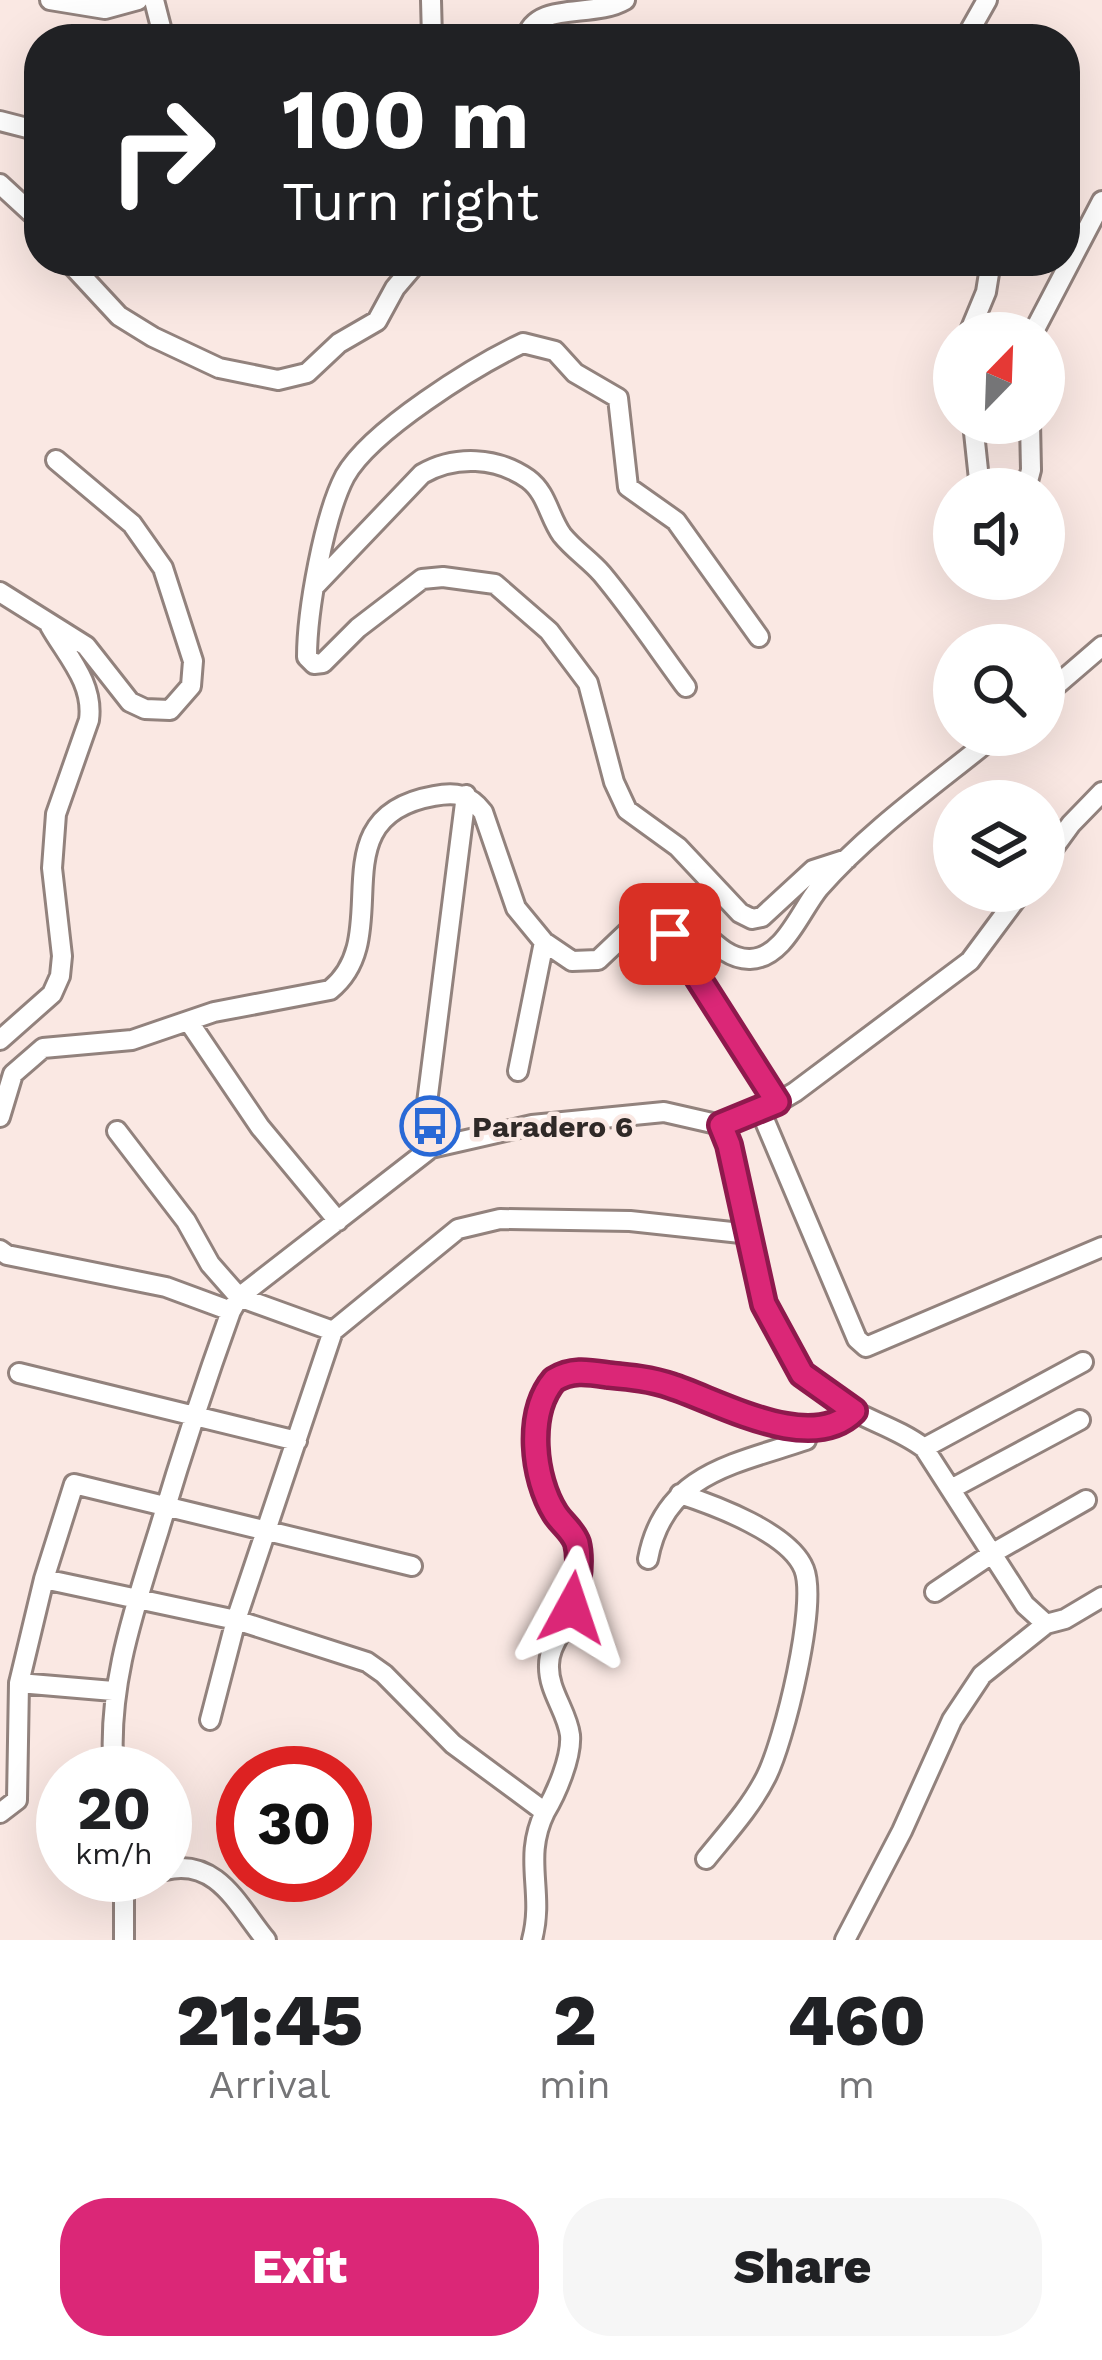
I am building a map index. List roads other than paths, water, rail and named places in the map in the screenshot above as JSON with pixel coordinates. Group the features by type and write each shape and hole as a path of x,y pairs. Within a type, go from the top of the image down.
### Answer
{"street":[{"path":"50,0 96,9 138,0"},
{"path":"532,24 546,14 576,14 625,0"},
{"path":"0,184 24,206"},
{"path":"1080,243 1102,201"},
{"path":"82,276 119,316 154,337 219,368 278,380 308,373 339,343 377,321 405,276"},
{"path":"978,312 989,276"},
{"path":"1044,312 1063,276"},
{"path":"759,637 676,521 628,487 618,398 575,373 555,351 523,343 442,388 357,461 339,493 312,590 307,657 314,664 323,663 358,628 422,579 495,584 550,631 588,683 614,782 627,810 678,847 740,913 752,919 761,917 813,870 847,859"},
{"path":"0,592 86,646 130,702 145,710 170,710 190,686 193,661 163,568 132,524 56,460"},
{"path":"312,590 422,473 442,463 484,462 526,477 541,490 559,531 598,569 686,687"},
{"path":"0,1040 52,994 62,966 52,868 56,814 91,704 82,676 47,621"},
{"path":"1065,678 1102,646"},
{"path":"466,795 483,812 516,908 544,942 572,962 598,959 656,905 666,906 736,958 756,959 776,950 803,908 847,859 971,756"},
{"path":"1065,832 1102,792"},
{"path":"0,1118 13,1074 43,1048 132,1040 214,1012 330,990 354,962 364,872 380,819 412,800 466,795"},
{"path":"431,1148 427,1103 466,795"},
{"path":"114,1746 113,1691 137,1598 194,1415 235,1304 431,1148 532,1125 664,1112 721,1125 769,1107 970,961 1006,912"},
{"path":"639,918 677,941 733,1037 769,1107 857,1339 866,1347 1102,1247"},
{"path":"518,1071 544,942"},
{"path":"189,1022 260,1127 338,1221"},
{"path":"721,1125 764,1304 802,1374 854,1411 924,1448 1025,1605 1046,1624"},
{"path":"116,1131 198,1238 235,1304"},
{"path":"210,1720 236,1620 333,1330 458,1229 500,1219 630,1221 750,1234"},
{"path":"0,1250 333,1330"},
{"path":"924,1448 1083,1362"},
{"path":"532,1940 539,1905 531,1854 534,1834 559,1779 570,1734 556,1704 549,1660 572,1608 578,1574 577,1542 551,1506 537,1464 542,1401 548,1386 570,1372 638,1378 732,1410 808,1429 837,1425 854,1411"},
{"path":"19,1373 297,1441"},
{"path":"951,1489 1080,1420"},
{"path":"648,1559 659,1524 680,1494 705,1475 806,1440 808,1429"},
{"path":"0,1814 17,1800 19,1683 44,1579 74,1484 412,1566"},
{"path":"680,1494 721,1507 795,1555 805,1570 808,1590 808,1616 773,1762 745,1810 706,1859"},
{"path":"935,1592 993,1552 1086,1500"},
{"path":"44,1579 236,1620 376,1667 453,1744 544,1812"},
{"path":"845,1940 952,1720 982,1675 1046,1624 1065,1619 1102,1597"},
{"path":"19,1683 113,1691"},
{"path":"192,1868 223,1883 266,1940"},
{"path":"120,1939 126,1902"}],"place":[{"name":"Paradero 6","path":"430,1126"}]}
